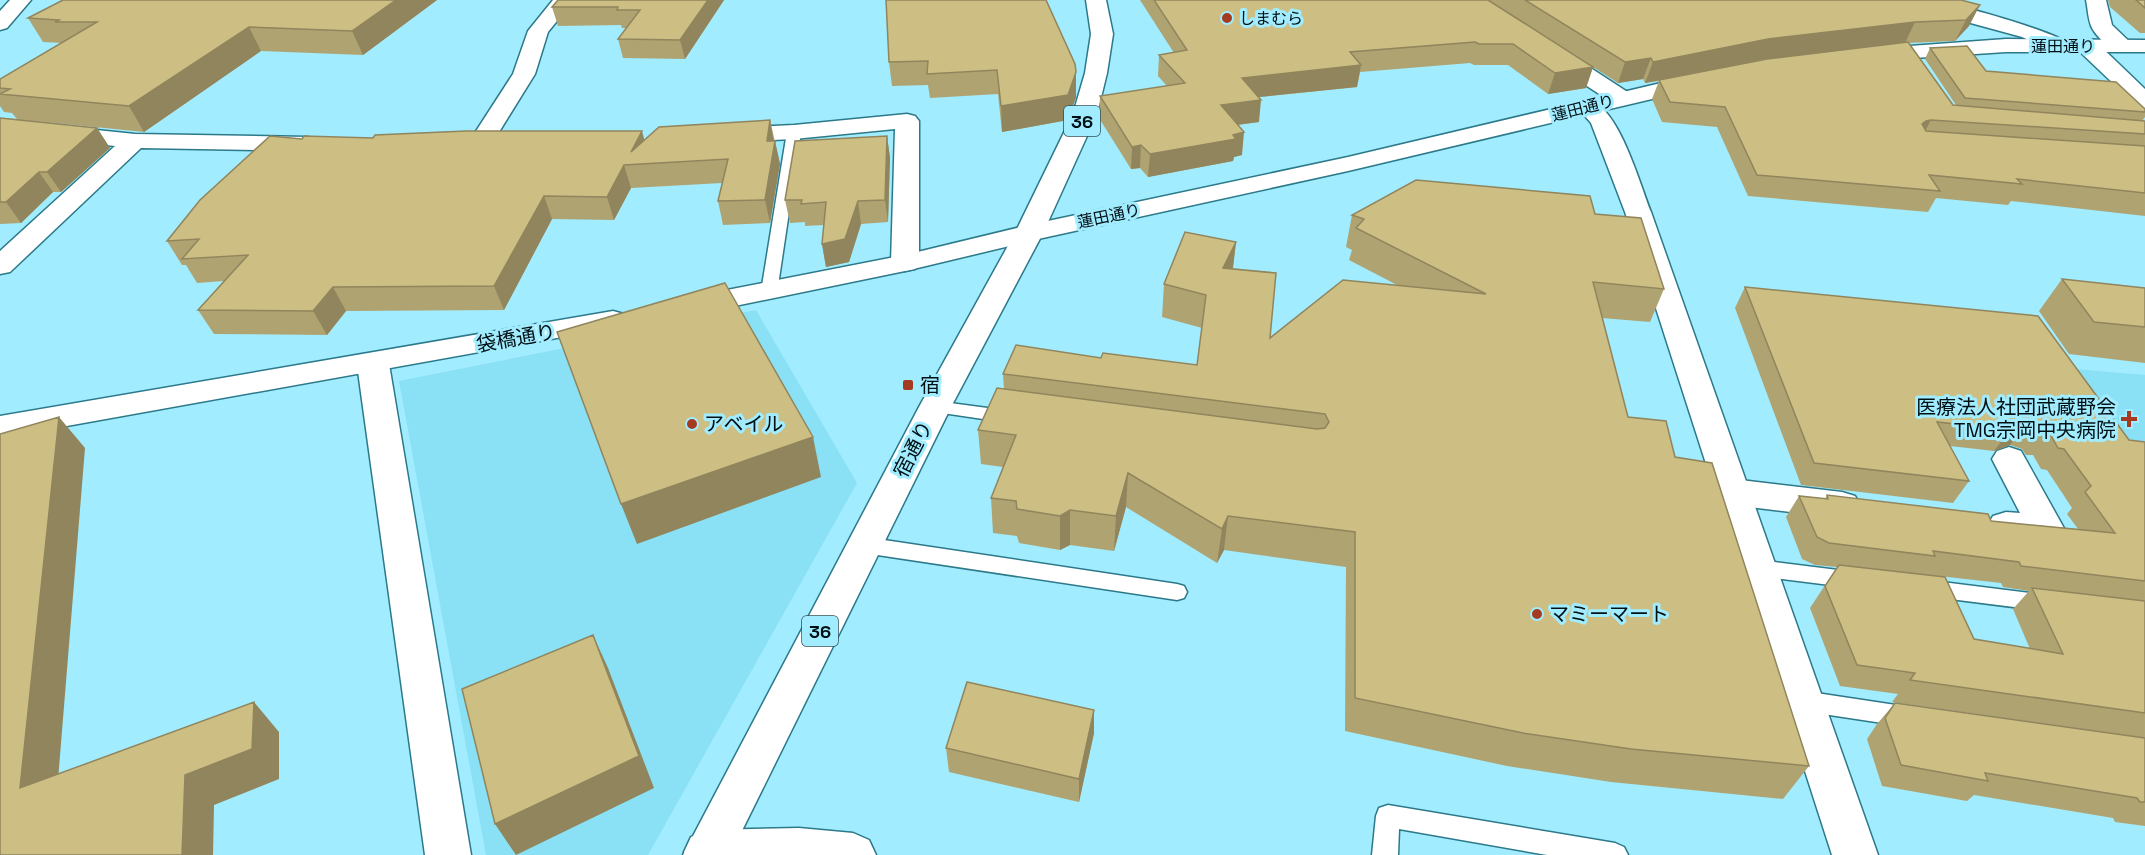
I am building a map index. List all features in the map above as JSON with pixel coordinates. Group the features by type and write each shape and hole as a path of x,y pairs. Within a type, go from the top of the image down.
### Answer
{"street":[{"path":"0,24 21,0"},
{"path":"479,144 524,74 538,31 564,0"},
{"name":"宿通り","path":"706,853 935,407 1029,233 1085,114 1096,73 1102,34 1096,0"},
{"path":"1908,0 2029,33 2059,45"},
{"path":"2096,0 2102,27 2134,46"},
{"path":"1532,39 1622,99"},
{"name":"蓮田通り","path":"1851,57 1911,60 2059,45 2134,46"},
{"path":"2086,45 2145,101"},
{"name":"蓮田通り","path":"1029,233 1325,169 1718,77"},
{"path":"1590,108 1602,122 1638,212 1855,855"},
{"path":"702,136 794,132 908,121 905,263"},
{"path":"0,128 135,141 330,144"},
{"path":"0,266 135,141"},
{"name":"袋橋通り","path":"0,427 373,364 769,292 905,263 1029,233"},
{"path":"373,364 448,855"},
{"path":"1977,522 2047,530 2009,459"},
{"path":"1732,492 1872,509"},
{"path":"706,853 799,850 853,855"}],"lane":[{"path":"769,292 794,132"},
{"path":"935,407 1029,419"},
{"path":"864,545 1177,592"},
{"path":"1758,568 1875,582"},
{"path":"1910,586 2063,605"},
{"path":"1803,702 1933,720"},
{"path":"1384,855 1388,816 1615,855"}],"shaded area":[{"path":"756,310 857,483 648,855 486,855 399,381"},
{"name":"医療法人社団武蔵野会 TMG宗岡中央病院","path":"2075,369 2145,375 2145,463"}],"building":[{"path":"63,0 396,0 352,31 249,27 129,106 0,94 10,89 0,88 0,79 97,22 55,22 59,20 28,18"},
{"path":"558,0 708,0 680,40 618,39 640,10 617,10 618,7 552,7"},
{"path":"886,0 1046,0 1075,64 1076,72 1068,95 1001,106 997,70 927,74 928,61 889,62"},
{"path":"1154,0 1488,0 1593,67 1555,73 1513,44 1475,42 1350,52 1361,65 1242,78 1261,100 1221,105 1244,132 1233,135 1236,139 1150,154 1141,145 1132,147 1100,96 1185,83 1159,55 1187,50"},
{"path":"1525,0 1961,0 1980,5 1966,20 1915,22 1768,39 1653,62 1651,58 1625,62"},
{"path":"2136,0 2145,0 2145,8"},
{"path":"1908,42 1953,105 2145,121 2145,134 1931,120 1922,124 1926,131 2145,146 2145,193 2017,179 2022,184 1929,175 1940,191 1757,175 1725,107 1670,102 1659,80 1767,59"},
{"path":"1967,46 1986,71 2116,82 2145,109 2145,112 1965,98 1930,48"},
{"path":"0,118 97,128 47,172 39,172 6,202 0,202"},
{"path":"770,120 767,141 775,141 765,200 718,201 728,159 624,165 607,197 544,196 494,286 333,287 313,311 198,310 248,255 182,259 199,239 167,241 200,200 270,136 302,139 304,136 373,138 375,135 466,131 642,131 631,152 659,127"},
{"path":"887,136 885,200 858,201 845,239 822,244 826,202 801,204 802,200 785,200 795,141"},
{"path":"1416,180 1590,196 1595,214 1641,218 1664,289 1593,282 1628,417 1666,421 1675,457 1712,463 1809,766 1631,749 1523,733 1355,698 1355,532 1228,516 1222,529 1128,473 1116,516 1070,510 1060,516 1017,509 1016,501 991,498 1016,435 978,430 997,388 1317,429 1325,428 1329,422 1325,414 1003,374 1016,345 1101,358 1103,353 1197,365 1206,295 1164,284 1185,232 1236,242 1223,268 1276,273 1270,338 1343,280 1486,294 1356,228 1364,219 1352,215"},
{"path":"2062,279 2145,288 2145,327 2094,322"},
{"name":"アベイル","path":"725,283 813,437 621,504 557,332"},
{"path":"1745,287 2038,316 2129,440 2145,442 2145,581 2021,566 2019,562 1933,551 1935,556 1829,543 1817,537 1799,496 1828,499 1827,495 1988,514 1991,521 2115,533 2085,492 2091,486 2064,449 2058,448 2050,434 2042,433 2038,427 2026,423 2010,430 1937,422 1969,481 1814,463"},
{"path":"59,417 20,788 254,702 252,749 185,775 182,855 0,855 0,434"},
{"path":"1839,565 1945,577 1974,639 2063,654 2032,588 2145,601 2145,713 1910,680 1915,673 1857,665 1825,586"},
{"path":"593,635 639,756 495,824 462,689"},
{"path":"967,682 1094,710 1079,779 946,748"},
{"path":"1895,703 2145,738 2145,802 2140,802 2137,798 1985,773 1988,781 1901,765 1885,718"}],"place":[{"name":"しまむら","path":"1227,18"},
{"name":"宿","path":"908,385"},
{"name":"医療法人社団武蔵野会 TMG宗岡中央病院","path":"2129,419"},
{"name":"アベイル","path":"692,424"},
{"name":"マミーマート","path":"1537,614"}]}
